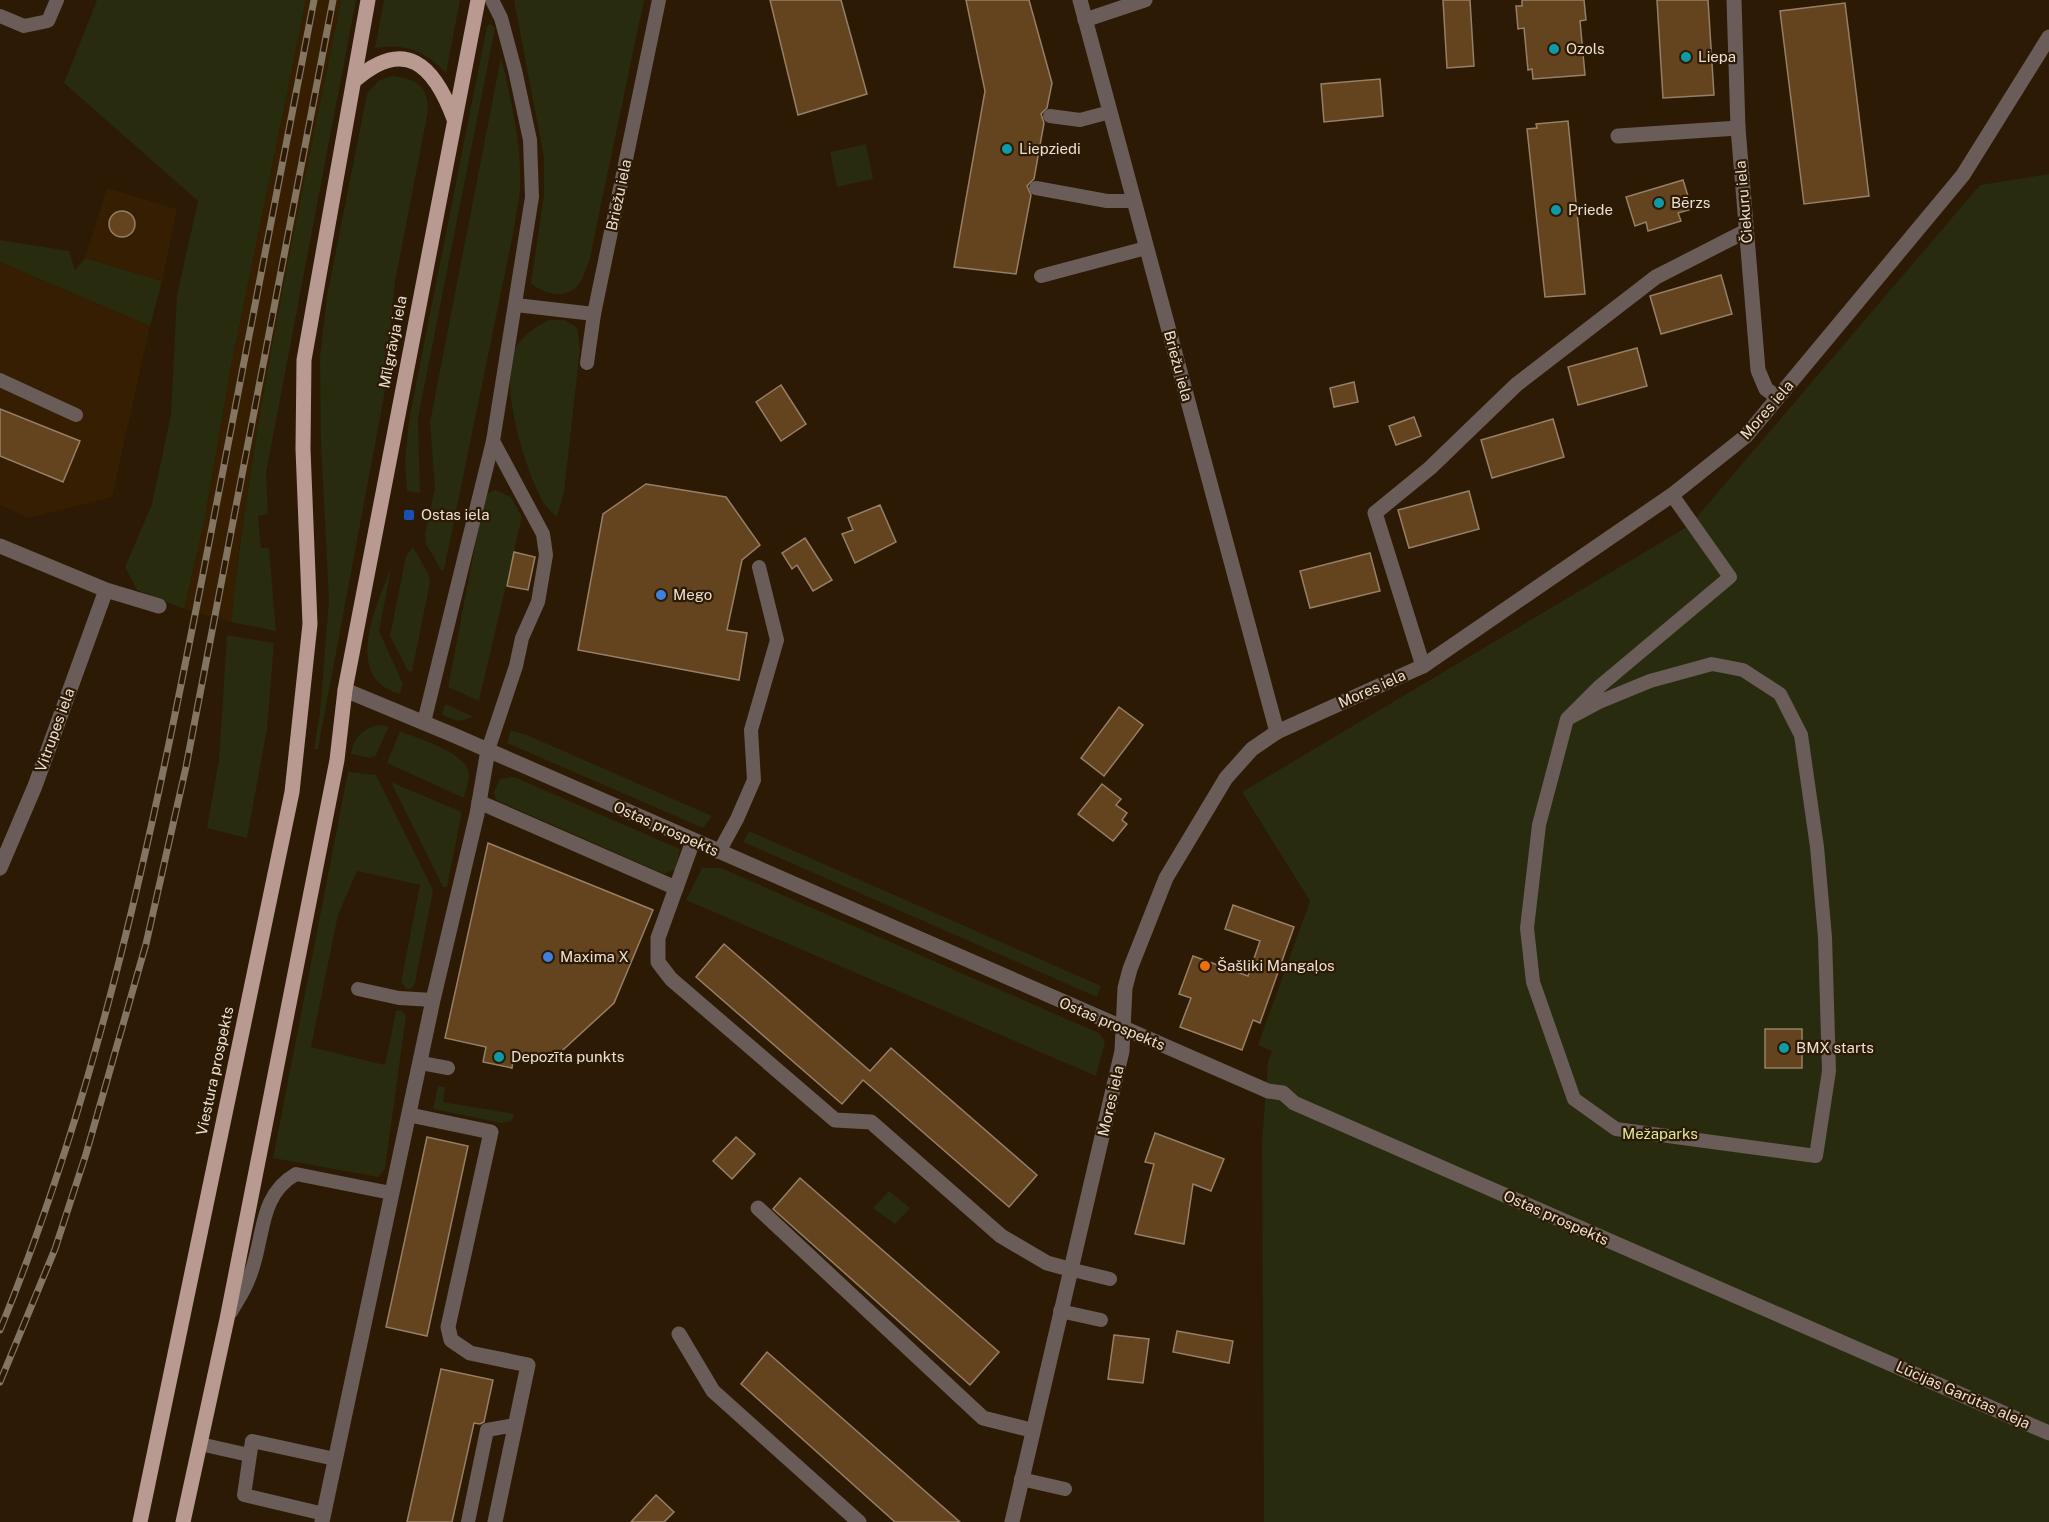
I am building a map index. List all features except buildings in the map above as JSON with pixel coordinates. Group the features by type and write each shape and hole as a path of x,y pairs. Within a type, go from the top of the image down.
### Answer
{"main road":[{"path":"354,81 368,0"},
{"name":"Mīlgrāvja iela","path":"345,690 478,0"},
{"path":"354,81 370,67 389,59 408,60 426,68 443,90 454,119"},
{"name":"Viestura prospekts","path":"140,1522 292,792 310,624 303,449 304,360 354,81"},
{"path":"183,1522 227,1319 337,760 345,690"}],"street":[{"name":"Briežu iela","path":"1080,0 1277,732"},
{"path":"1085,20 1145,0"},
{"name":"Čiekuru iela","path":"1734,0 1738,128 1758,370 1767,389 1777,397"},
{"name":"Mores iela","path":"1012,1522 1031,1430 1122,1051 1125,988 1130,969 1166,878 1226,778 1252,749 1277,732 1423,666 1672,495 1746,436 1963,175 2049,37"},
{"path":"1618,136 1738,128"},
{"path":"1423,666 1375,513 1430,468 1516,384 1656,276 1746,231"},
{"path":"0,546 106,590 159,606"},
{"name":"Vitrupes iela","path":"0,868 34,786 106,590"},
{"name":"Ostas prospekts","path":"345,690 424,722 1268,1091 1283,1094 1294,1103 1877,1358"},
{"path":"323,1518 433,1000 479,802 488,750"},
{"path":"479,802 676,888"},
{"path":"693,841 658,938 658,962 671,979 835,1120 871,1122 1001,1236 1047,1263 1069,1269"},
{"path":"410,1115 490,1131 448,1327 451,1340 470,1353 528,1365 495,1522"},
{"path":"758,1208 983,1418 1031,1430"},
{"path":"679,1334 713,1391 860,1522"},
{"name":"Lūcijas Garūtas aleja","path":"1877,1358 2049,1433"}],"lane":[{"path":"0,16 24,26 48,21 57,0"},
{"path":"424,722 493,441 532,197 530,140 516,70 501,18 492,0"},
{"name":"Briežu iela","path":"587,363 594,314 659,0"},
{"path":"1050,116 1080,120 1110,112"},
{"path":"1036,188 1107,201 1134,201"},
{"path":"1041,276 1146,248"},
{"path":"516,305 594,314"},
{"path":"0,380 76,415"},
{"path":"488,750 516,666 522,638 538,602 546,555 543,534 493,441"},
{"path":"1567,719 1599,702 1650,681 1712,664 1743,670 1780,694 1801,735 1817,847 1825,937 1829,1071 1816,1156 1616,1129 1574,1099 1533,982 1527,928 1539,825 1567,719 1600,686 1730,577 1672,495"},
{"path":"719,852 754,780 751,730 777,640 759,567"},
{"path":"357,989 399,998 433,1000"},
{"path":"421,1063 448,1068"},
{"path":"227,1319 250,1278 267,1209 281,1182 296,1174 391,1193"},
{"path":"1069,1269 1110,1279"},
{"path":"1060,1311 1101,1320"},
{"path":"468,1522 487,1430 515,1425"},
{"path":"323,1518 244,1495 249,1455 252,1441 335,1459"},
{"path":"200,1444 249,1455"},
{"path":"1021,1479 1065,1489"}],"shaded area":[{"path":"306,0 341,0 255,443 231,622 184,609 204,523 230,372"},
{"path":"107,188 177,209 162,281 85,258"},
{"path":"0,262 150,326 112,497 29,518 0,505"}],"green space":[{"path":"97,0 306,0 230,372 204,523 184,609 137,590 125,567 152,504 171,414 177,295 198,201 64,83"},
{"path":"341,0 356,0 266,473 268,514 258,516 261,548 269,548 276,631 231,622 240,544 265,388"},
{"path":"384,0 460,0 446,73 430,59 414,50 396,47 375,48"},
{"path":"514,0 644,0 589,262 579,284 567,293 548,293 531,283 544,195 544,158"},
{"path":"490,24 495,28 418,418 420,493 407,491 405,461 409,420 487,26"},
{"path":"501,57 518,138 519,194 513,234 444,570 441,570 426,544 425,533 435,488 430,422"},
{"path":"392,76 408,79 419,85 426,95 428,111 395,282 385,391 318,749 314,749 320,712 329,600 321,444 320,357 327,296 367,94 378,81"},
{"path":"866,144 873,179 837,187 830,152"},
{"name":"Mežaparks","path":"2049,174 2049,1522 1264,1522 1262,1142 1268,1061 1272,1051 1258,1045 1310,901 1242,792 1690,525 1980,185"},
{"path":"0,240 69,251 75,270 85,258 162,281 150,326 0,262"},
{"path":"549,320 564,320 577,327 580,349 564,492 557,517 543,503 528,467 515,422 510,378 511,359 517,345 532,330"},
{"path":"495,490 511,497 522,517 479,701 448,687 484,499 488,493"},
{"path":"413,547 428,573 430,582 412,672 408,671 390,636 406,556"},
{"path":"391,569 379,631 403,684 400,694 382,686 372,673 368,657 368,639 372,621"},
{"path":"227,635 274,643 267,729 247,838 207,828 219,760"},
{"path":"445,704 474,717 458,721 442,715"},
{"path":"376,725 389,726 376,755 370,758 351,754 359,735"},
{"path":"511,730 712,816 703,828 507,743"},
{"path":"400,731 441,747 460,760 469,775 464,798 387,763"},
{"path":"348,772 376,775 433,890 415,983 411,989 406,989 401,982 420,885 357,871 338,915 311,1047 385,1065 396,1011 402,1011 406,1016 385,1169 378,1177 273,1158"},
{"path":"514,777 680,849 676,869 664,874 496,800 494,792 500,779"},
{"path":"391,782 462,812 447,887 443,887"},
{"path":"749,831 1101,986 1097,997 743,842"},
{"path":"702,868 721,868 1099,1033 1105,1042 1096,1076 686,900"},
{"path":"438,1086 445,1087 443,1102 514,1114 512,1121 501,1123 433,1109"},
{"path":"889,1191 910,1208 895,1224 873,1208"}],"railway":[{"path":"0,1330 67,1145 95,1052 143,862 184,670 314,0"},
{"path":"0,1382 55,1249 86,1154 146,944 186,767 333,0"}],"place":[{"name":"Ozols","path":"1554,49"},
{"name":"Liepa","path":"1686,57"},
{"name":"Liepziedi","path":"1007,149"},
{"name":"Bērzs","path":"1659,203"},
{"name":"Priede","path":"1556,210"},
{"name":"Ostas iela","path":"409,515"},
{"name":"Mego","path":"661,595"},
{"name":"Maxima X","path":"548,957"},
{"name":"Šašliki Mangaļos","path":"1205,966"},
{"name":"BMX starts","path":"1784,1048"},
{"name":"Depozīta punkts","path":"499,1057"}]}
